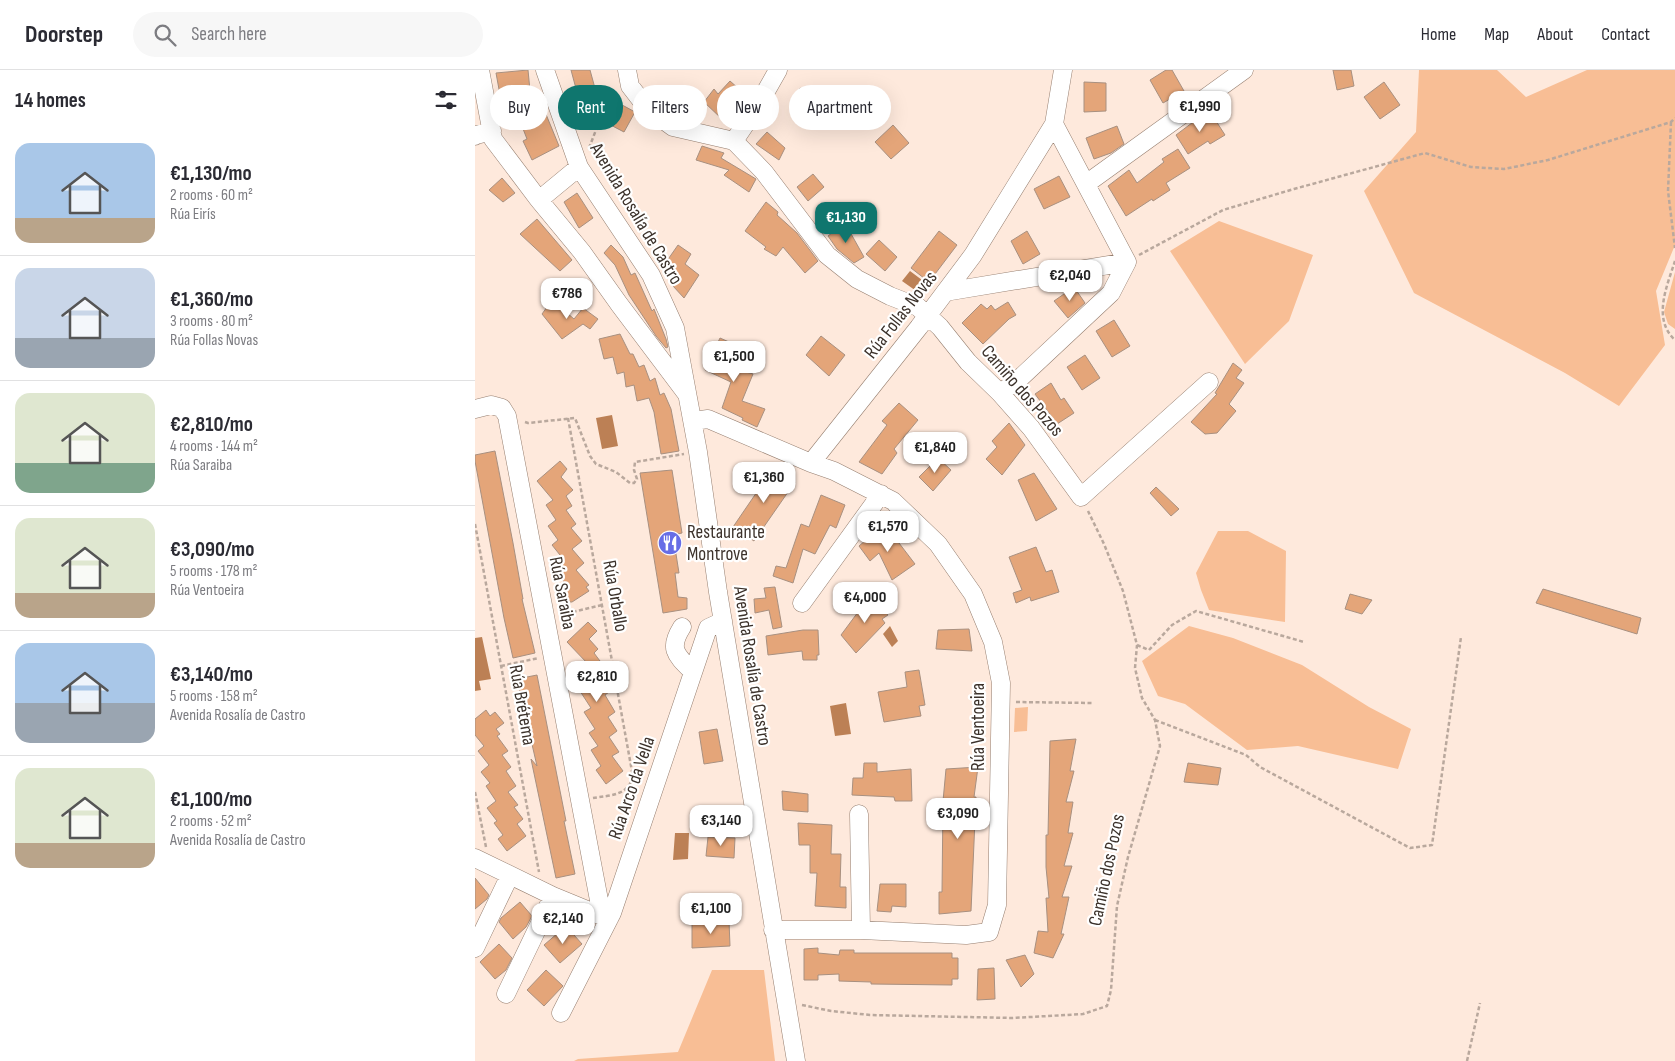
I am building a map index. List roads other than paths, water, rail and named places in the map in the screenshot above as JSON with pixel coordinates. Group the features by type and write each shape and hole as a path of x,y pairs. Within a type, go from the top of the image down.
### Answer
{"street":[{"path":"480,70 493,139 539,200 582,252 688,395"},
{"name":"Avenida Rosalía de Castro","path":"545,70 579,167 651,275 675,328 693,421 723,621 796,1061"},
{"path":"627,70 630,86 647,108 673,127 733,141 757,107 778,70"},
{"name":"Rúa Follas Novas","path":"811,463 973,256 1054,124 1063,70"},
{"path":"1086,184 1244,70"},
{"path":"1054,124 1127,262"},
{"path":"475,136 492,131"},
{"name":"Camiño dos Pozos","path":"733,141 763,172 827,254 857,279 890,296 918,307 940,327 968,362 1000,393 1031,428 1081,497 1209,382"},
{"path":"539,200 579,167"},
{"path":"945,292 1127,262"},
{"path":"1000,393 1017,381 1111,293 1127,262"},
{"name":"Rúa Saraiba","path":"483,407 502,408 507,416 580,800 606,918"},
{"path":"693,421 708,419 811,463"},
{"name":"Rúa Ventoeira","path":"773,930 861,930 966,936 989,932 997,905 1001,684 993,642 973,594 939,544 893,501 834,471 811,463"},
{"path":"802,603 881,494"},
{"name":"Rúa Arco da Vella","path":"561,1013 606,918 707,628 723,621"},
{"path":"682,627 675,638 675,648 677,656 693,672"},
{"path":"859,814 861,930"},
{"path":"482,862 606,918"},
{"path":"475,948 510,875"},
{"path":"506,994 548,893"}],"place":[{"name":"Restaurante Montrove","path":"670,543"}]}
